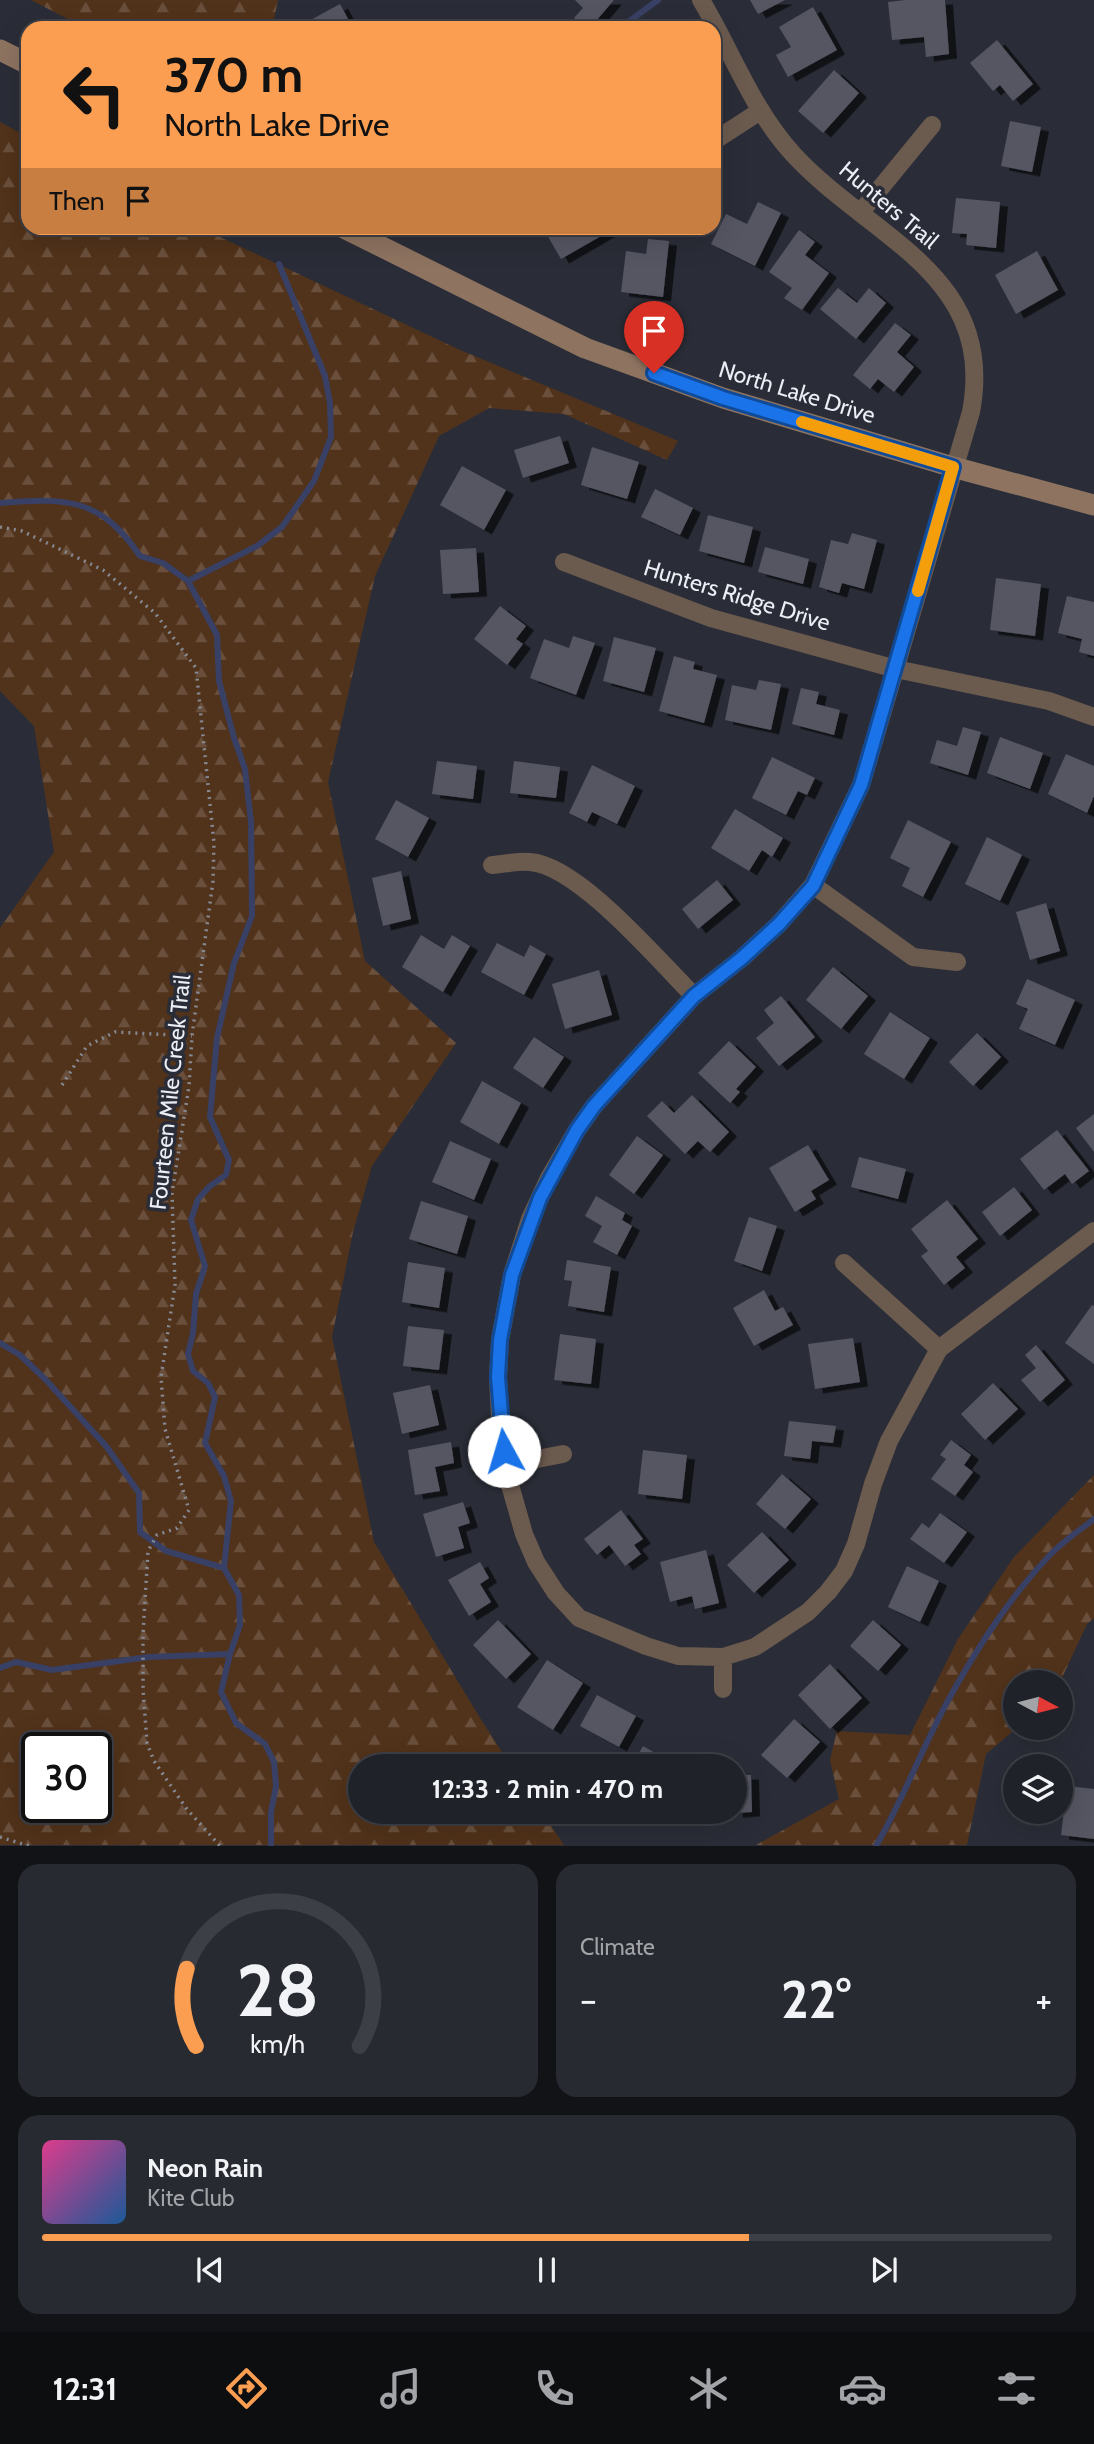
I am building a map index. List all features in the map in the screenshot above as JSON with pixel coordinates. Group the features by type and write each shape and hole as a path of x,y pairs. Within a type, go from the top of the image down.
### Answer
{"main road":[{"path":"0,50 21,60"},
{"name":"North Lake Drive","path":"358,235 585,348 723,398 953,467 1094,505"}],"street":[{"name":"Hunters Trail","path":"701,0 712,21"},
{"name":"Hunters Trail","path":"721,38 760,111 793,155 942,284 954,300 967,326 974,354 974,393 971,412 953,467"},
{"path":"721,136 760,111"},
{"path":"860,213 932,125"},
{"path":"953,467 861,785 813,886 779,924 694,996 594,1106 549,1178 530,1219 512,1275 500,1340 499,1389 501,1437 506,1465 524,1534 536,1562 556,1593 579,1618 646,1646 678,1656 723,1657 755,1647 782,1631 808,1612 828,1592 844,1570 856,1544 873,1484 889,1441 939,1349 1094,1231"},
{"name":"Hunters Ridge Drive","path":"564,562 711,618 897,668 1049,701 1094,717"},
{"path":"492,865 531,861 573,878 623,923 694,996"},
{"path":"813,886 913,957 957,962"},
{"path":"844,1262 939,1349"},
{"path":"506,1465 563,1454"},
{"path":"723,1657 723,1689"}],"path":[{"name":"Fourteen Mile Creek Trail","path":"0,527 22,531 103,570 155,613 196,668 214,843 213,881 192,1036 189,1086 172,1193 175,1285 161,1377 165,1429 189,1510 177,1528 156,1535 148,1551 143,1665 147,1743 154,1762 186,1808 220,1846"},
{"path":"62,1085 87,1046 115,1032 192,1036"},
{"path":"0,1837 29,1846"}],"green space":[{"path":"31,0 278,0 274,21 72,21"},
{"path":"0,122 21,133 21,235 216,235 460,350 678,441 667,460 564,414 489,408 439,436 375,576 328,782 365,961 456,1043 372,1166 353,1232 332,1337 374,1542 503,1754 348,1754 348,1824 550,1824 564,1845 0,1845 0,928 54,852 34,726 0,691"},
{"path":"1094,1475 1094,1618 1087,1624 1066,1670 1003,1670 1003,1740 986,1754 967,1845 756,1845 839,1799 830,1760 837,1731 910,1735 958,1639 1014,1557"}],"building":[{"path":"575,0 614,0 596,21 577,21 574,18 583,8"},
{"path":"750,0 785,0 758,14"},
{"path":"945,0 949,54 926,57 924,37 892,40 888,2"},
{"path":"340,4 349,21 309,21"},
{"path":"813,7 837,50 788,77 776,55 791,47 779,27"},
{"path":"997,40 1033,84 1013,101 1000,85 993,91 970,63"},
{"path":"834,70 859,93 823,133 798,111"},
{"path":"1010,121 1041,127 1032,172 1001,166"},
{"path":"956,198 1000,202 996,248 966,245 967,234 952,233"},
{"path":"758,202 781,213 755,266 711,244 716,235 721,235 721,224 726,214 747,224"},
{"path":"799,230 815,242 805,255 829,273 802,310 784,298 792,288 769,272"},
{"path":"547,235 603,235 561,259"},
{"path":"648,239 669,241 663,297 621,292 626,251 646,254"},
{"path":"1037,251 1058,290 1016,314 995,275"},
{"path":"838,288 857,303 869,288 886,303 856,339 820,309"},
{"path":"895,323 911,335 897,352 914,367 894,392 878,379 870,389 853,375"},
{"path":"560,436 569,463 523,478 514,450"},
{"path":"592,447 639,462 627,499 581,485"},
{"path":"462,466 506,490 484,530 440,505"},
{"path":"655,489 693,508 680,535 641,517"},
{"path":"708,515 753,527 744,563 699,551"},
{"path":"852,533 877,540 864,589 842,583 839,593 819,587 831,540 848,544"},
{"path":"765,547 809,559 803,584 758,572"},
{"path":"476,548 479,592 443,594 440,550"},
{"path":"996,578 1041,584 1035,636 990,630"},
{"path":"1067,596 1094,602 1094,656 1079,652 1082,639 1058,633"},
{"path":"500,606 526,626 516,639 523,644 507,665 474,639"},
{"path":"573,636 595,643 576,695 530,678 544,639 569,648"},
{"path":"614,637 656,648 644,692 603,681"},
{"path":"674,656 695,662 693,669 717,675 704,723 659,711"},
{"path":"759,680 781,684 771,730 725,720 732,685 756,690"},
{"path":"801,688 819,692 816,704 840,710 834,735 792,724"},
{"path":"963,727 981,732 968,775 930,763 937,740 957,746"},
{"path":"1000,737 1043,753 1030,789 987,773"},
{"path":"1066,754 1094,766 1094,796 1087,813 1048,794"},
{"path":"772,757 815,778 807,795 798,791 786,815 752,798"},
{"path":"437,761 477,766 473,799 432,794"},
{"path":"514,761 560,767 556,798 510,793"},
{"path":"592,765 635,786 617,824 592,812 587,822 569,813"},
{"path":"396,800 429,818 408,857 375,839"},
{"path":"735,809 783,838 772,857 762,850 749,871 711,848"},
{"path":"908,820 951,842 923,897 902,886 910,868 890,858"},
{"path":"987,837 1022,855 1000,901 965,884"},
{"path":"401,871 411,919 383,926 372,878"},
{"path":"717,880 733,900 698,929 682,909"},
{"path":"1046,903 1060,951 1030,960 1016,912"},
{"path":"421,935 444,949 452,935 470,946 443,992 402,967"},
{"path":"497,943 524,957 530,945 546,954 524,995 481,972"},
{"path":"833,967 868,996 841,1029 806,1000"},
{"path":"599,970 612,1015 565,1029 552,984"},
{"path":"1027,979 1075,1000 1055,1045 1019,1029 1028,1009 1016,1004"},
{"path":"781,996 815,1037 779,1066 756,1038 774,1023 764,1010"},
{"path":"890,1012 930,1038 904,1079 864,1054"},
{"path":"977,1033 1001,1057 973,1086 949,1062"},
{"path":"534,1037 564,1057 543,1088 513,1068"},
{"path":"729,1041 756,1067 736,1089 740,1092 730,1103 698,1073"},
{"path":"482,1081 521,1103 499,1144 460,1122"},
{"path":"692,1095 729,1132 710,1152 698,1141 685,1154 647,1116 662,1101 674,1113"},
{"path":"1094,1114 1094,1152 1076,1128"},
{"path":"1057,1130 1089,1171 1072,1184 1065,1174 1044,1190 1020,1159"},
{"path":"637,1136 663,1155 634,1194 609,1175"},
{"path":"450,1141 491,1159 474,1200 432,1182"},
{"path":"808,1145 829,1180 811,1191 816,1199 795,1212 769,1168"},
{"path":"859,1157 906,1169 898,1199 851,1187"},
{"path":"1014,1187 1032,1210 1000,1236 982,1212"},
{"path":"596,1196 625,1213 622,1220 632,1226 617,1255 593,1242 602,1226 585,1216"},
{"path":"947,1200 978,1239 956,1257 965,1268 944,1285 921,1256 928,1251 911,1229"},
{"path":"421,1201 468,1216 457,1254 409,1239"},
{"path":"749,1217 777,1226 762,1271 734,1261"},
{"path":"567,1260 611,1267 604,1312 568,1306 572,1281 564,1280"},
{"path":"408,1262 445,1268 439,1308 402,1302"},
{"path":"764,1290 775,1311 783,1307 793,1325 754,1346 733,1308"},
{"path":"1092,1305 1094,1306 1094,1364 1065,1343"},
{"path":"408,1326 444,1330 439,1370 403,1366"},
{"path":"560,1334 596,1339 591,1384 554,1380"},
{"path":"853,1338 860,1382 815,1389 808,1344"},
{"path":"1036,1345 1065,1380 1040,1402 1021,1380 1036,1368 1025,1355"},
{"path":"993,1383 1018,1409 985,1440 961,1414"},
{"path":"430,1385 439,1425 402,1434 393,1393"},
{"path":"789,1421 836,1426 833,1443 812,1441 810,1459 784,1456"},
{"path":"951,1440 971,1455 964,1465 973,1472 955,1496 931,1479 946,1459 940,1455"},
{"path":"451,1442 454,1463 435,1467 440,1491 415,1495 408,1450"},
{"path":"643,1450 687,1455 682,1499 638,1494"},
{"path":"782,1474 811,1499 785,1529 756,1504"},
{"path":"463,1502 470,1523 458,1527 464,1548 436,1557 423,1514"},
{"path":"621,1510 643,1539 634,1545 641,1554 625,1566 609,1545 597,1555 584,1539"},
{"path":"940,1513 967,1532 944,1563 910,1539 922,1523 929,1528"},
{"path":"762,1532 789,1560 754,1593 727,1565"},
{"path":"706,1550 719,1603 695,1609 692,1596 670,1602 660,1562"},
{"path":"480,1562 489,1578 480,1584 491,1602 469,1616 448,1580"},
{"path":"907,1566 939,1581 920,1622 888,1607"},
{"path":"498,1620 531,1654 506,1679 473,1645"},
{"path":"873,1620 901,1645 878,1671 850,1646"},
{"path":"547,1660 583,1683 553,1730 517,1707"},
{"path":"830,1664 862,1698 830,1729 798,1695"},
{"path":"597,1695 636,1716 619,1747 580,1726"},
{"path":"794,1719 820,1742 787,1778 761,1755"},
{"path":"643,1746 657,1754 639,1754"},
{"path":"747,1775 751,1775 752,1812 747,1812"},
{"path":"1073,1787 1094,1789 1094,1839 1061,1835 1062,1824 1073,1824"}],"waterway":[{"path":"630,21 658,0"},
{"path":"188,581 257,546 282,527 314,481 331,437 330,403 325,376 279,264"},
{"path":"0,503 44,501 80,505 111,522 140,556 163,563 188,581 217,635 219,681 245,769 251,822 252,916 234,963 217,1038 210,1117 229,1160 226,1175 198,1199 191,1220 205,1266 196,1294 193,1333 188,1354 193,1371 208,1383 215,1397 205,1443 224,1476 231,1501 224,1568 239,1595 240,1625 221,1692 236,1723 265,1744 274,1762 276,1786 271,1812 271,1846"},
{"path":"0,1343 20,1355 46,1380 106,1446 139,1493 140,1532 166,1551 224,1568"},
{"path":"876,1846 940,1715 971,1660 1021,1588 1049,1556 1094,1519"},
{"path":"0,1668 16,1662 52,1670 149,1657 230,1654"}],"slow traffic":[{"path":"802,422 953,467 918,591"}],"route":[{"path":"504,1451 498,1377 500,1340 512,1275 530,1219 549,1178 594,1106 694,996 779,924 813,886 861,785 953,467 723,398 654,373"}]}
